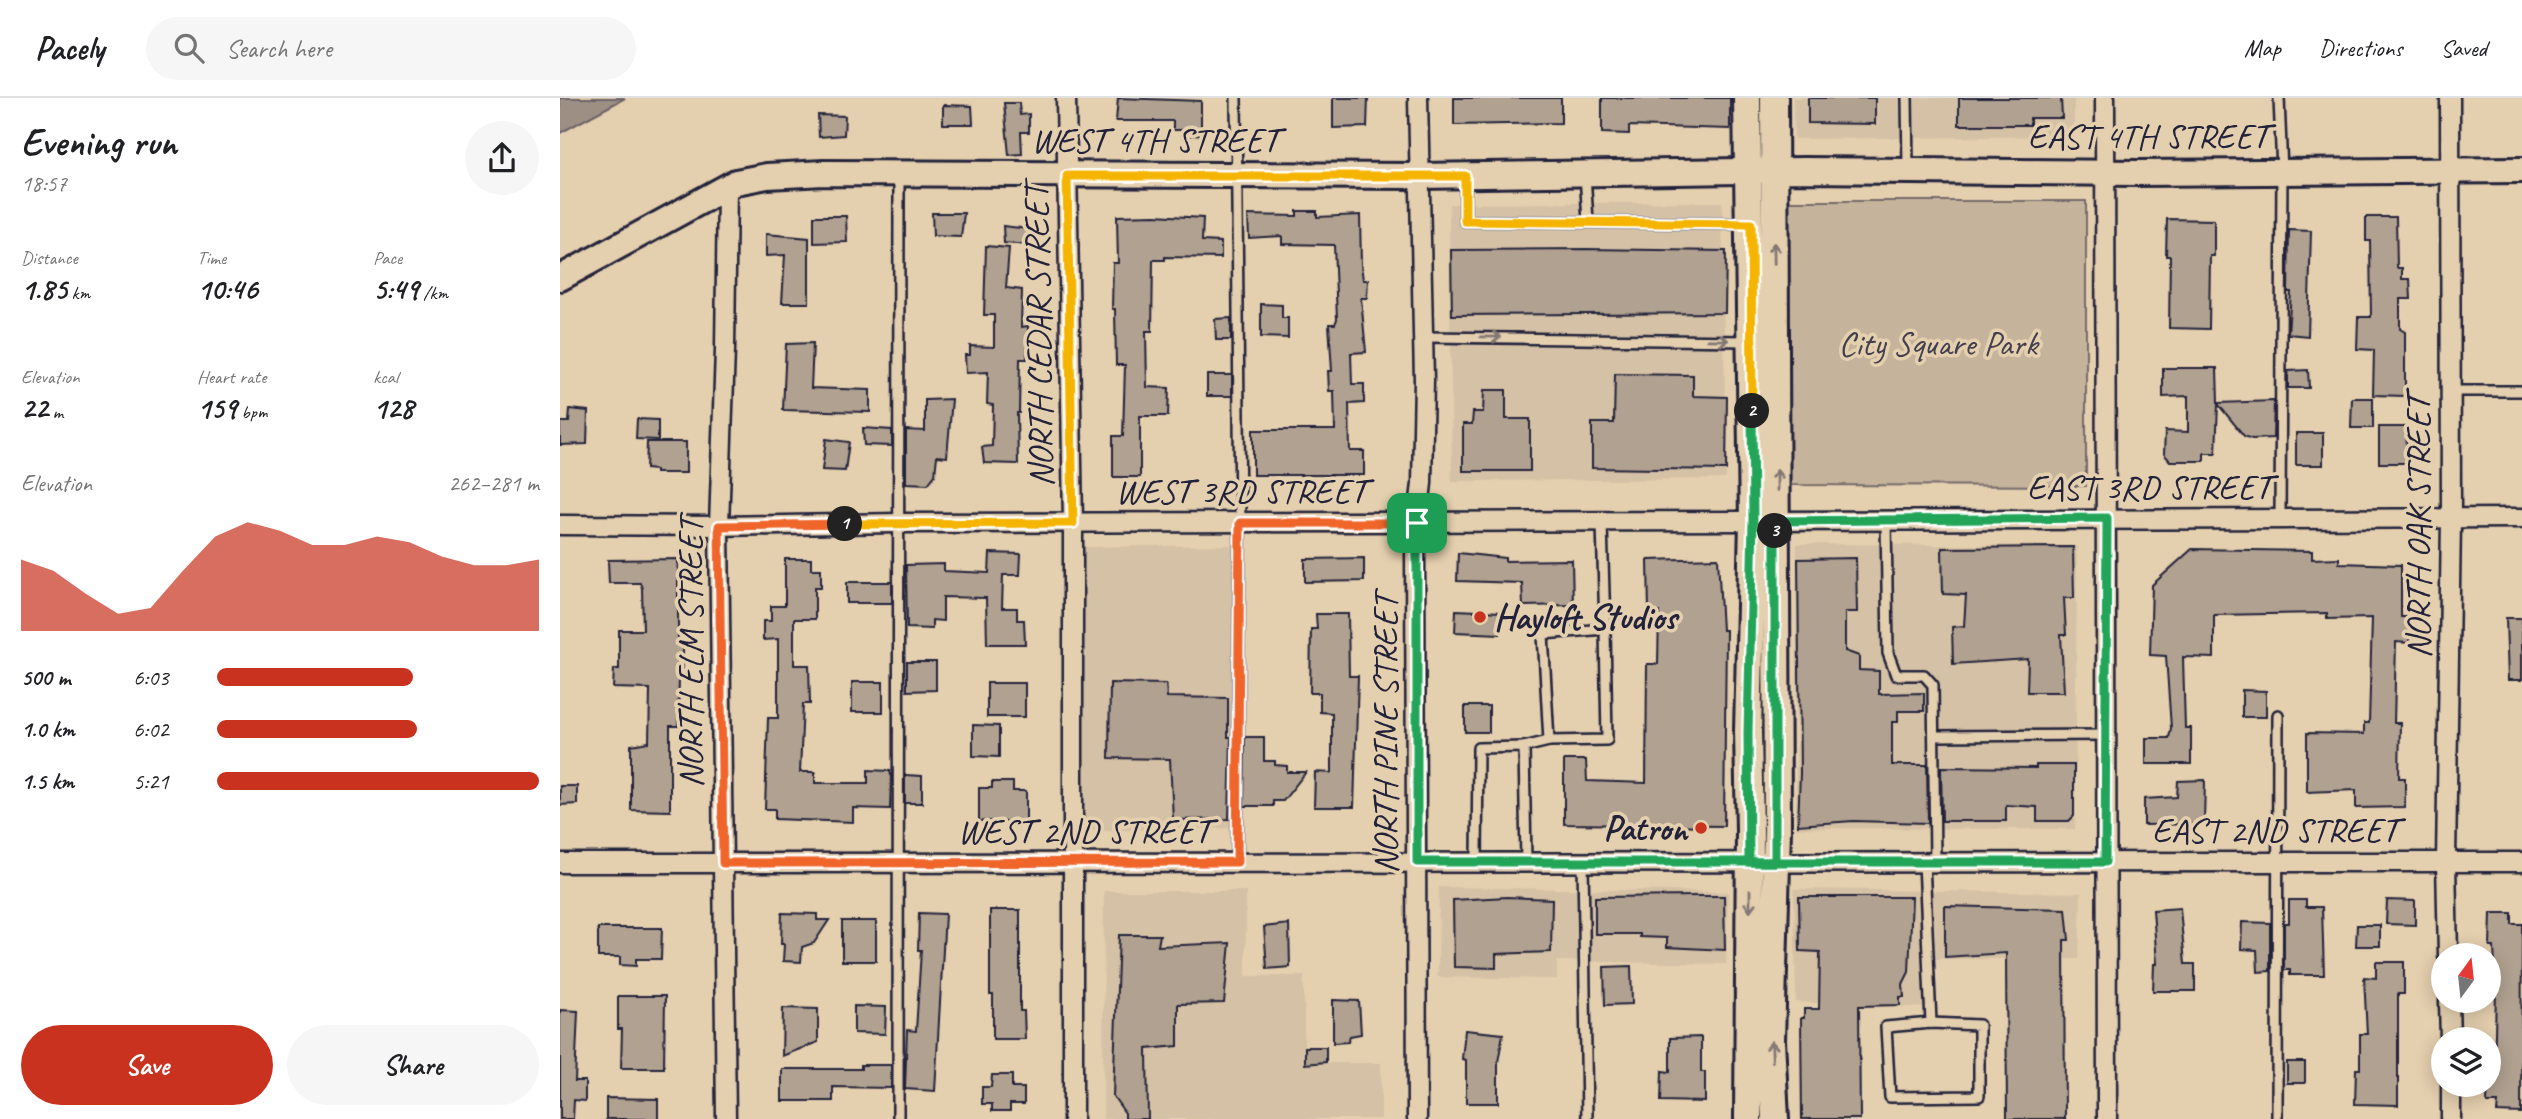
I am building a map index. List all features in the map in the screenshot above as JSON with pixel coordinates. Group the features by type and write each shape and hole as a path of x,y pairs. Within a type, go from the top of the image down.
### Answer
{"main road":[{"path":"1747,98 1762,170 1765,521 1762,862 1748,1119"},
{"path":"1765,521 1752,341 1751,224 1774,98"},
{"path":"1762,862 1774,1119"}],"street":[{"name":"NORTH CEDAR STREET","path":"1066,98 1073,523 1073,1119"},
{"name":"NORTH PINE STREET","path":"1417,1119 1417,523 1422,483 1423,337 1418,98"},
{"path":"2105,98 2107,1119"},
{"name":"NORTH OAK STREET","path":"2448,943 2446,862 2451,519 2450,98"},
{"name":"WEST 4TH STREET","path":"560,278 736,182 767,176 899,173 1067,176 1465,176 1762,170"},
{"name":"EAST 4TH STREET","path":"1762,170 2138,173 2522,170"},
{"name":"NORTH ELM STREET","path":"726,1119 719,526 726,336 727,187"},
{"name":"EAST 3RD STREET","path":"1765,521 2522,518"},
{"name":"WEST 3RD STREET","path":"560,525 1765,521"},
{"name":"EAST 2ND STREET","path":"1762,862 2522,862"},
{"name":"WEST 2ND STREET","path":"560,863 1762,862"},
{"path":"2451,1097 2451,1119"}],"lane":[{"path":"1236,98 1240,523 1237,862"},
{"path":"1907,98 1908,170"},
{"path":"2279,98 2282,172 2280,518"},
{"path":"898,1119 899,173"},
{"path":"1586,174 1588,221"},
{"path":"1465,176 1465,221 1751,224"},
{"path":"1423,337 1752,341"},
{"path":"2451,391 2522,391"},
{"path":"1886,520 1888,653 1896,675 1924,675 1933,685 1935,736 1930,862 1931,1023"},
{"path":"1476,862 1478,748 1524,747 1549,741 1607,740 1602,523"},
{"path":"1549,741 1544,634 1605,629"},
{"path":"2277,1119 2278,715"},
{"path":"1935,736 2106,735"},
{"path":"1524,747 1526,862"},
{"path":"1583,862 1587,1119"},
{"path":"1931,1023 1979,1025 1979,1096 1890,1102 1886,1027 1931,1023"}],"shaded area":[{"path":"560,98 625,98 560,133"},
{"path":"1793,98 2074,98 2074,136 1794,139"},
{"path":"1722,202 1726,479 1452,481 1449,204"},
{"path":"1797,544 2077,546 2075,829 1796,828"},
{"path":"1238,545 1243,828 1085,831 1080,547"},
{"path":"1439,887 1728,892 1726,964 1557,961 1557,979 1438,977"},
{"path":"1794,889 2081,893 2079,959 1930,959 1930,1008 1796,1002"},
{"path":"1104,891 1246,891 1246,976 1304,976 1304,1063 1381,1063 1381,1119 1103,1119"}],"green space":[{"name":"City Square Park","path":"1789,201 2086,201 2086,486 1790,485"}],"building":[{"path":"1118,98 1201,101 1201,134 1187,136 1187,130 1173,130 1173,121 1116,121"},
{"path":"1333,98 1368,98 1367,127 1333,128"},
{"path":"1454,98 1561,98 1561,123 1454,125"},
{"path":"1602,98 1730,98 1730,129 1629,126 1629,134 1602,133"},
{"path":"1808,98 1875,98 1875,124 1808,123"},
{"path":"1959,98 2061,98 2062,118 2030,118 2030,125 1959,125"},
{"path":"1004,103 1019,103 1020,115 1029,114 1029,132 1021,132 1022,154 1009,155"},
{"path":"943,105 972,106 973,124 943,124"},
{"path":"818,115 845,116 844,135 819,137"},
{"path":"1297,211 1317,211 1317,217 1360,215 1361,265 1363,280 1368,280 1367,298 1361,298 1366,352 1351,353 1352,384 1364,384 1364,403 1349,404 1350,451 1364,451 1364,475 1253,475 1253,430 1335,430 1334,391 1329,391 1328,371 1332,371 1329,324 1335,324 1337,319 1334,245 1282,244 1282,236 1249,238 1248,215 1297,216"},
{"path":"932,213 964,213 961,237 933,236"},
{"path":"814,216 846,216 847,242 814,243"},
{"path":"1117,216 1203,218 1202,241 1221,242 1221,258 1165,257 1165,260 1153,260 1152,331 1146,331 1147,387 1169,388 1168,416 1140,416 1140,477 1113,477 1113,436 1123,436 1125,365 1116,365 1115,309 1112,309 1113,263 1118,263"},
{"path":"2366,217 2396,217 2397,268 2402,268 2402,279 2410,279 2411,299 2400,299 2400,329 2405,332 2405,396 2373,395 2374,350 2357,349 2358,317 2371,317 2370,241 2366,241"},
{"path":"2167,219 2214,220 2214,256 2210,256 2209,329 2169,328 2170,256 2166,256"},
{"path":"1003,226 1028,229 1028,245 1004,243"},
{"path":"2289,230 2311,231 2308,336 2288,334 2291,292 2288,292"},
{"path":"766,234 809,238 809,303 782,303 785,255 766,256"},
{"path":"986,246 1009,248 1006,288 1022,290 1021,327 1028,326 1027,359 1020,359 1018,464 984,463 982,447 992,446 993,405 987,404 988,372 966,373 965,355 970,355 970,346 994,347 994,315 984,315"},
{"path":"1451,250 1726,251 1725,313 1452,315"},
{"path":"1261,304 1282,305 1282,318 1288,318 1288,338 1261,337"},
{"path":"1231,318 1231,340 1216,340 1215,319"},
{"path":"813,343 811,388 870,390 870,412 783,410 786,344"},
{"path":"2163,368 2217,368 2218,403 2274,401 2273,438 2252,439 2244,436 2218,404 2216,453 2204,453 2204,461 2170,461 2164,454 2165,431 2188,432 2188,396 2163,397"},
{"path":"2308,370 2309,388 2288,388 2288,371"},
{"path":"1615,374 1693,375 1693,396 1727,397 1726,470 1592,468 1592,423 1614,423"},
{"path":"1207,375 1232,375 1232,396 1207,396"},
{"path":"1484,390 1506,390 1506,419 1530,419 1530,471 1463,471 1463,424 1472,424 1473,412 1483,412"},
{"path":"2352,398 2373,398 2373,428 2351,428"},
{"path":"952,399 947,457 937,456 935,475 928,484 906,483 906,430 925,431 925,400"},
{"path":"570,409 588,411 587,444 560,445 560,422 569,422"},
{"path":"637,419 658,420 658,440 636,439"},
{"path":"2379,427 2407,427 2406,463 2379,463"},
{"path":"863,428 892,430 892,446 864,445"},
{"path":"2296,433 2323,433 2323,465 2296,465"},
{"path":"826,439 849,442 845,471 822,470"},
{"path":"647,442 686,442 686,473 656,473 656,470 646,469"},
{"path":"2073,547 2074,598 2064,598 2066,635 2061,635 2064,692 2027,692 2028,659 1953,664 1952,627 1964,626 1966,595 1943,594 1942,548"},
{"path":"2192,549 2312,551 2312,559 2339,558 2339,563 2401,565 2401,617 2410,617 2409,643 2396,642 2394,723 2400,723 2399,778 2405,778 2405,807 2356,808 2356,790 2307,792 2307,733 2364,734 2364,723 2369,723 2372,618 2327,619 2327,613 2214,615 2214,658 2183,657 2185,728 2191,728 2191,764 2146,764 2146,738 2169,738 2171,728 2166,656 2150,655 2152,585"},
{"path":"990,553 1021,554 1020,575 1003,575 1002,608 1017,608 1017,620 1024,620 1025,644 987,644 986,598 943,597 943,621 932,620 932,629 907,628 906,565 944,564 944,571 989,573"},
{"path":"1458,553 1505,558 1505,561 1572,560 1573,605 1523,606 1522,583 1457,581"},
{"path":"1364,558 1364,581 1305,582 1305,559"},
{"path":"1718,558 1722,630 1726,630 1724,826 1564,824 1564,760 1586,760 1587,781 1646,783 1647,664 1658,664 1659,612 1649,613 1648,560"},
{"path":"1856,558 1857,612 1845,612 1845,651 1859,656 1859,670 1879,671 1879,694 1924,693 1924,711 1898,711 1898,722 1892,722 1892,765 1927,765 1928,823 1853,821 1798,825 1798,559"},
{"path":"678,559 678,645 683,646 683,676 679,676 678,726 670,726 670,811 631,810 631,745 649,742 650,689 613,688 614,669 619,669 619,630 643,630 642,588 640,583 609,583 608,560"},
{"path":"785,559 811,559 811,569 821,569 821,587 815,587 815,619 794,619 794,665 809,665 810,704 803,704 800,772 815,772 815,783 868,783 868,770 890,771 890,809 853,808 853,822 775,819 775,809 765,809 768,718 778,718 778,639 763,640 763,621 771,621 771,606 785,606"},
{"path":"847,582 892,582 892,603 847,603"},
{"path":"1456,610 1501,612 1500,634 1455,632"},
{"path":"1316,614 1348,614 1349,676 1358,676 1354,807 1314,807 1315,772 1332,773 1332,713 1320,712 1320,693 1310,693 1311,629 1317,629"},
{"path":"2506,618 2522,618 2522,680 2508,680"},
{"path":"907,662 936,662 936,690 907,691"},
{"path":"852,682 883,682 883,712 852,712"},
{"path":"987,683 1025,683 1025,717 987,717"},
{"path":"1110,683 1166,684 1167,697 1228,698 1228,737 1231,737 1229,819 1173,820 1170,759 1109,758"},
{"path":"2242,690 2266,691 2266,717 2242,717"},
{"path":"1465,706 1489,706 1489,732 1465,732"},
{"path":"973,725 999,726 999,757 973,756"},
{"path":"1245,737 1264,737 1264,761 1275,761 1275,765 1287,766 1287,772 1306,772 1283,801 1273,801 1273,806 1244,806"},
{"path":"2036,765 2074,765 2074,816 2069,821 2037,821 2037,807 2006,805 2006,821 1942,821 1941,767 2036,768"},
{"path":"905,775 922,776 922,803 905,803"},
{"path":"2205,780 2204,824 2144,825 2144,799 2177,797 2178,781"},
{"path":"992,782 1013,782 1013,791 1026,791 1026,822 979,821 979,788 992,788"},
{"path":"560,786 577,786 577,804 560,805"},
{"path":"1724,896 1725,950 1667,947 1667,938 1640,937 1640,934 1595,934 1595,897"},
{"path":"1507,897 1552,899 1551,952 1496,954 1496,968 1454,967 1453,900"},
{"path":"1799,897 1912,897 1909,972 1903,984 1904,997 1900,997 1900,1005 1859,1006 1860,1119 1802,1119 1801,1018 1804,1018 1804,1009 1819,1009 1820,952 1800,951"},
{"path":"2289,900 2306,900 2306,907 2322,907 2324,975 2290,975 2290,970 2284,970 2284,923 2289,923"},
{"path":"2387,900 2415,901 2415,925 2386,924"},
{"path":"1945,906 2066,909 2069,940 2064,940 2065,1119 2007,1119 2006,953 1945,957"},
{"path":"2180,908 2185,964 2195,964 2195,991 2153,991 2154,964 2157,964 2153,910"},
{"path":"990,910 1020,910 1020,1011 1024,1011 1025,1039 993,1039"},
{"path":"782,913 817,914 817,920 829,920 814,943 802,947 801,962 783,961"},
{"path":"919,913 945,914 935,1091 905,1089 907,1030 916,1031 921,950 918,950"},
{"path":"2491,913 2512,913 2512,924 2522,924 2521,1113 2497,1112 2498,1103 2487,1103 2487,1097 2501,1097 2501,1027 2495,1027 2495,1013 2501,1013 2501,943 2490,943"},
{"path":"842,921 876,921 876,961 842,961"},
{"path":"2242,922 2270,923 2270,971 2258,972 2257,950 2241,949"},
{"path":"1289,924 1290,967 1267,969 1264,927"},
{"path":"2357,925 2380,925 2380,946 2356,946"},
{"path":"598,928 662,928 661,959 636,959 636,966 620,965 620,957 598,957"},
{"path":"1119,935 1160,935 1158,946 1230,943 1224,1003 1178,1004 1178,1046 1147,1049 1148,1119 1125,1119 1125,1113 1113,1096"},
{"path":"2376,962 2404,962 2404,994 2398,994 2398,1105 2355,1104 2356,1069 2360,1069 2360,1034 2367,1034 2364,977 2376,978"},
{"path":"1631,966 1632,1004 1605,1005 1604,967"},
{"path":"618,996 665,996 664,1068 621,1068 622,1029 618,1029"},
{"path":"1333,1000 1359,1001 1361,1034 1350,1036 1348,1042 1333,1043"},
{"path":"854,1006 886,1007 885,1034 854,1033"},
{"path":"783,1008 818,1009 818,1042 782,1056"},
{"path":"560,1010 578,1011 575,1081 585,1081 585,1101 574,1100 573,1119 560,1119"},
{"path":"1465,1030 1503,1034 1498,1062 1498,1103 1466,1103 1466,1060 1462,1059"},
{"path":"1701,1037 1701,1072 1705,1072 1705,1102 1661,1101 1662,1071 1670,1072 1670,1038"},
{"path":"1305,1047 1326,1047 1326,1062 1305,1064"},
{"path":"2287,1062 2305,1062 2305,1083 2287,1083"},
{"path":"861,1065 891,1065 891,1088 833,1087 833,1101 782,1101 782,1069 861,1069"},
{"path":"992,1075 1012,1075 1012,1088 1024,1088 1024,1104 1010,1104 1010,1111 992,1111 992,1104 982,1104 982,1087 991,1087"},
{"path":"606,1098 658,1099 658,1119 606,1119"}],"place":[{"name":"Hayloft Studios","path":"1480,617"},
{"name":"Patron","path":"1701,828"}],"route":[{"path":"1417,523 1240,523 1237,862 723,863 719,526 1073,523 1067,176 1465,176 1465,221 1751,224 1753,521 1748,732 1750,831 1749,862 1775,862 2105,862 2107,518 1776,521 1775,862 1526,862 1417,862 1417,523"}]}
